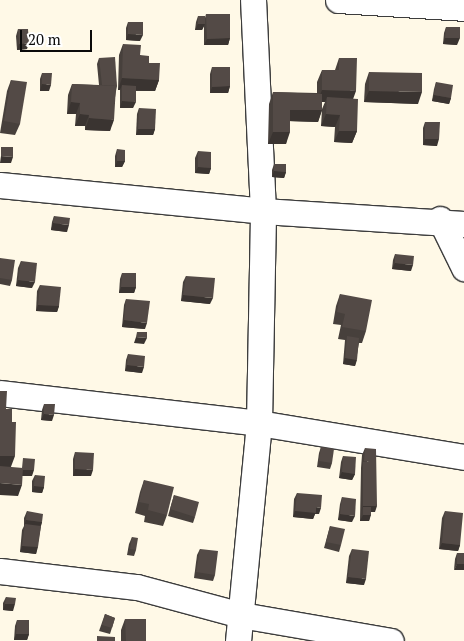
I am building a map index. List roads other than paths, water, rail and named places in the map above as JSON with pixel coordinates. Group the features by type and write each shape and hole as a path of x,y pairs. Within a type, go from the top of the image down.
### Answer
{"street":[{"path":"238,641 260,423 263,211 253,0"},
{"path":"338,0 464,8"},
{"path":"0,185 263,211 452,221 464,268"},
{"path":"0,393 260,423 464,457"},
{"path":"0,571 138,587 241,615 391,641"}]}
